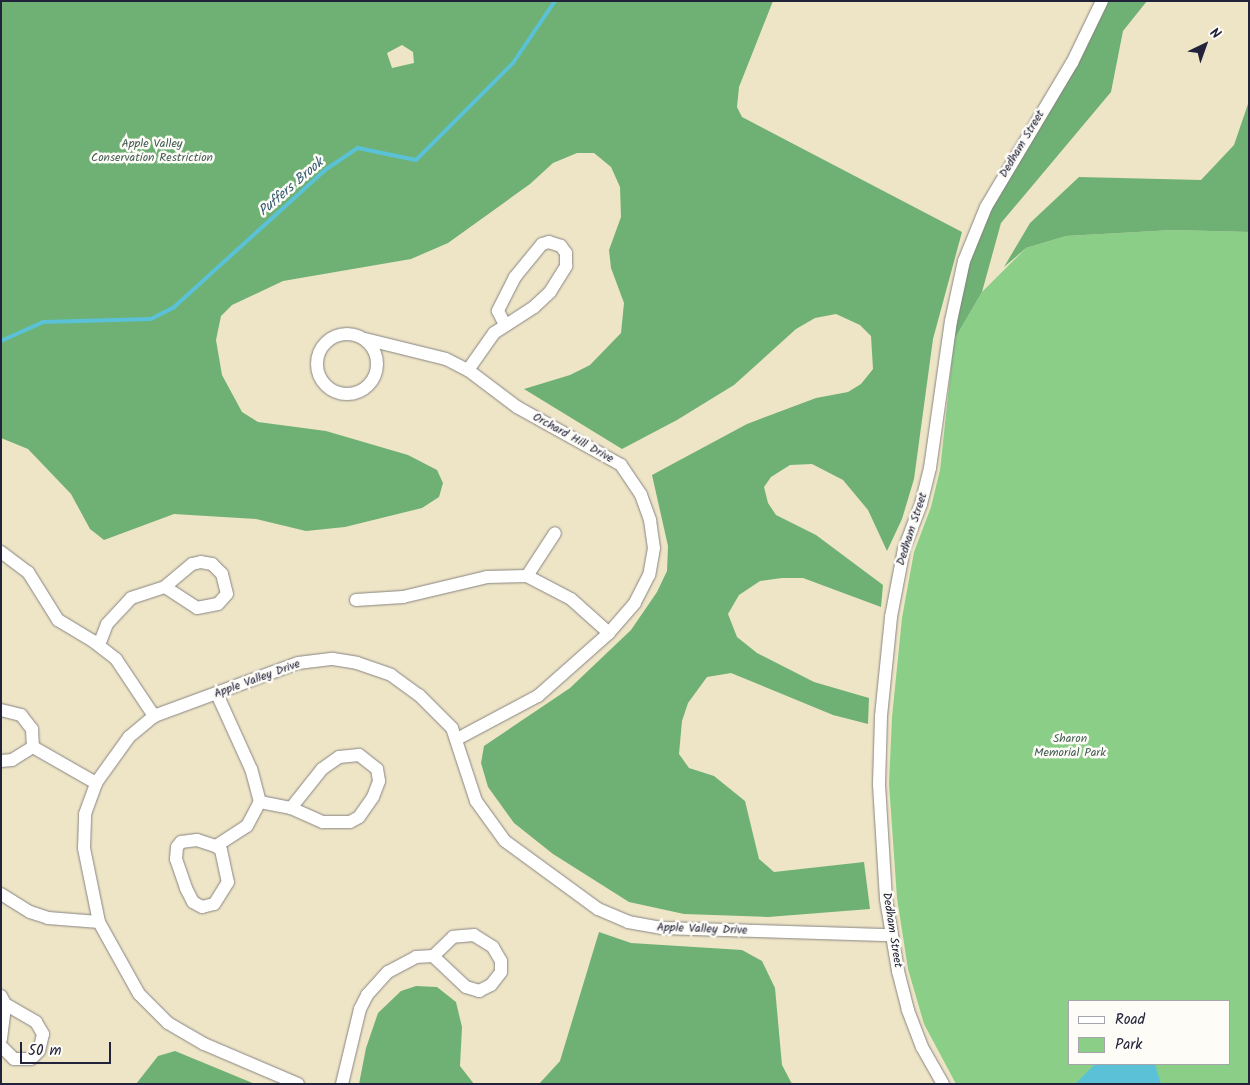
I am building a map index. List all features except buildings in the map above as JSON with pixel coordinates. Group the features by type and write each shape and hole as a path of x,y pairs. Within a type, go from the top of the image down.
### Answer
{"street":[{"name":"Dedham Street","path":"943,1084 914,1028 891,934 880,838 881,716 897,582 930,468 956,295 964,261 986,207 1072,63 1102,1"},
{"path":"468,370 484,343 505,325 534,307 550,292 566,266 566,252 561,246 549,242 542,244 515,277 498,311 505,325"},
{"name":"Orchard Hill Drive","path":"365,339 376,353 378,362 373,380 358,392 349,394 331,390 324,384 317,368 317,359 324,343 348,333 446,359 468,370 517,407 615,460 624,468 641,495 652,532 652,564 639,596 609,633 538,696 457,739"},
{"path":"527,576 555,533"},
{"path":"1,552 28,572 58,620 99,645 120,664 154,716"},
{"path":"99,645 107,624 131,598 165,587 192,564 201,562 212,564 222,574 227,594 218,604 197,608 165,587"},
{"path":"356,600 403,597 487,577 527,576 571,599 609,633"},
{"name":"Apple Valley Drive","path":"298,1084 204,1044 168,1022 139,994 99,922 84,848 86,814 96,784 129,737 154,716 298,663 320,660 346,661 380,670 410,688 440,715 457,739 476,801 505,841 522,857 606,913 636,924 662,928 891,934"},
{"path":"216,846 221,850 228,882 214,904 202,907 193,902 175,852 181,842 189,841 216,846 247,826 260,802 251,769 217,694"},
{"path":"1,710 21,715 32,729 33,747"},
{"path":"1,761 12,760 33,747"},
{"path":"33,747 96,784"},
{"path":"260,802 291,808 329,824 356,820 373,797 378,781 377,769 359,755 339,757 322,769 291,808"},
{"path":"1,894 30,912 48,918 99,922"},
{"path":"342,1084 360,1009 367,995 397,966 416,957 433,956 453,937 474,935 493,947 502,960 501,972 485,989 472,990 433,956"},
{"path":"1,1039 3,1000"},
{"path":"1,1046 14,1059 31,1059 39,1051 43,1034 36,1022 3,1000"}],"green space":[{"name":"Apple Valley Conservation Restriction","path":"1,1 773,1 739,87 737,107 742,117 962,232 933,339 914,479 902,519 887,551 868,510 843,480 812,464 790,465 771,477 764,487 768,503 776,515 816,535 883,585 881,607 803,578 782,578 760,581 739,595 728,614 737,637 757,653 814,682 869,698 868,724 833,715 731,673 707,677 688,703 682,721 679,754 689,768 714,776 745,801 759,859 774,872 864,862 870,909 768,917 684,914 629,902 553,854 514,823 488,787 481,763 484,746 570,688 631,630 657,592 667,571 668,546 652,475 747,424 816,398 848,392 861,384 873,369 871,336 860,325 836,314 815,318 796,329 734,385 677,420 622,449 524,389 570,375 590,365 621,333 624,303 611,268 609,250 621,217 620,187 611,167 594,153 577,153 553,163 530,184 448,243 411,259 283,281 232,305 221,316 216,340 222,375 242,412 258,422 326,431 408,455 437,470 443,483 439,497 422,508 345,527 306,531 256,519 174,514 104,540 90,529 71,494 28,449 1,438","holes":["402,45 413,52 414,63 392,68 387,53"]},
{"path":"1106,1 1147,1 1123,31 1111,92 1001,223 982,292 954,340 965,273 981,224"},
{"path":"1249,101 1249,232 1173,230 1066,236 1026,248 1004,267 1030,223 1079,177 1201,180 1234,145"},
{"name":"Sharon Memorial Park","path":"1173,230 1249,232 1249,1084 956,1084 924,1024 908,969 897,898 889,784 892,717 902,618 914,552 931,507 940,470 954,340 982,292 1026,248 1066,236"},
{"path":"599,932 631,943 742,950 762,961 775,988 782,1065 792,1084 539,1084 560,1061"},
{"path":"416,986 437,987 456,1002 462,1027 460,1066 474,1084 359,1084 366,1048 378,1013 401,991"},
{"path":"175,1051 255,1084 136,1084 158,1056"}],"water":[{"path":"1094,1065 1155,1065 1161,1084 1075,1084"}],"waterway":[{"name":"Puffers Brook","path":"1,341 43,322 151,319 173,308 325,170 358,148 416,160 513,63 555,1"}]}
